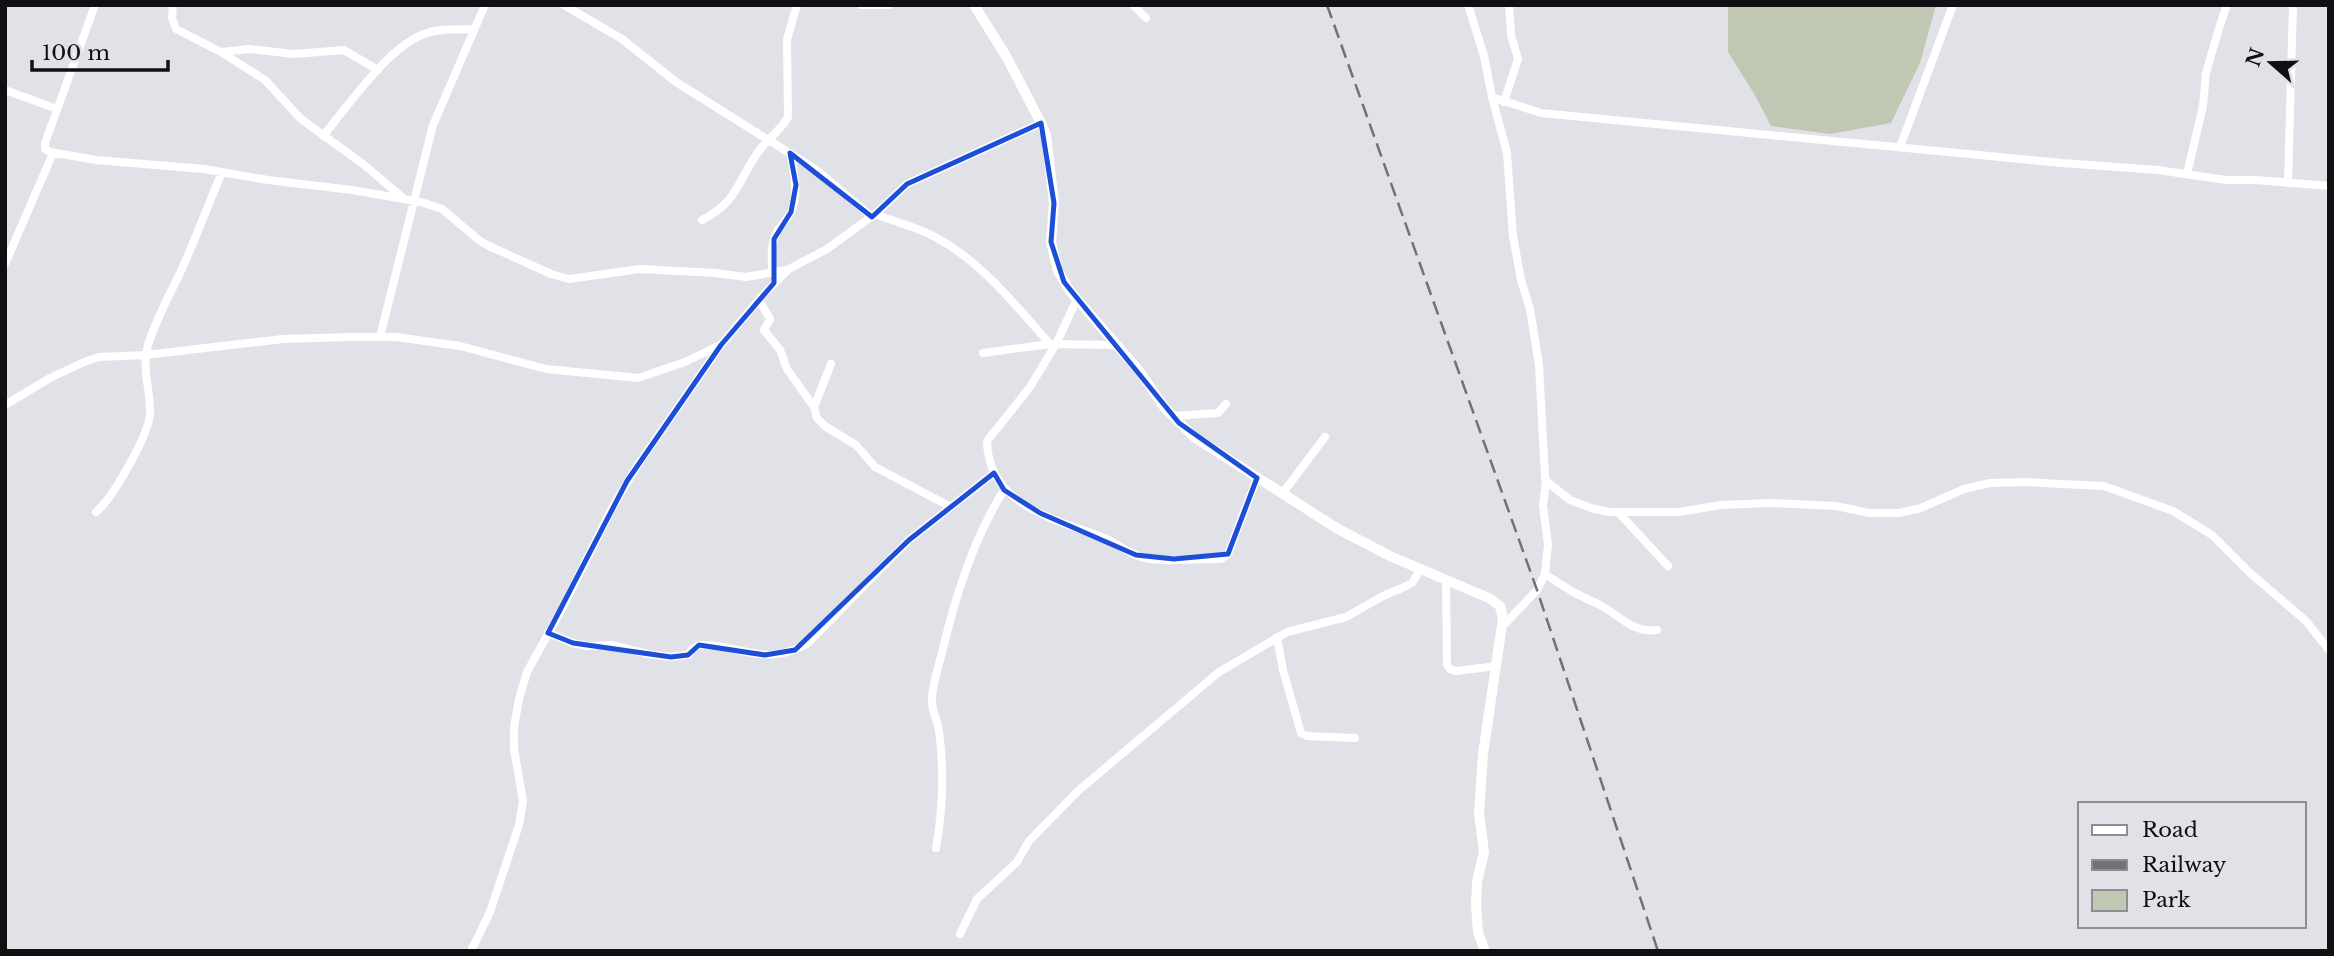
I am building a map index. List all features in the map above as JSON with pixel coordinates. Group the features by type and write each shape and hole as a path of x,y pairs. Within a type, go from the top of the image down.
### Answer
{"street":[{"path":"95,5 45,149 53,153 96,160 222,172 409,200 442,209 480,241 551,274 569,279 640,269 746,277 789,269 827,249 873,215 907,184 1041,122"},
{"path":"173,5 172,18 176,29 265,79 301,119 409,200"},
{"path":"380,337 409,200 433,125 485,5"},
{"path":"564,5 622,39 676,82 790,153 873,215 935,237 949,246 993,282 1053,344"},
{"path":"861,5 889,5"},
{"path":"1133,5 1146,18"},
{"path":"1468,5 1484,56 1507,153 1513,236 1521,280 1530,309 1539,365 1546,481 1543,505 1548,545 1545,574 1537,590 1502,626"},
{"path":"1504,102 1518,59 1511,35 1509,5"},
{"path":"1900,147 1954,5"},
{"path":"2187,174 2203,106 2206,73 2227,5"},
{"path":"2288,183 2293,5"},
{"path":"702,220 726,205 733,197 753,161 788,117 786,47 797,6"},
{"path":"977,6 1046,135 1054,203 1051,242 1053,256 1064,282 1118,345 1172,416 1194,437 1363,544 1498,603 1503,611 1483,754 1478,820 1485,852 1477,882 1476,905 1478,932 1485,951"},
{"path":"323,135 378,69 400,48 424,34 435,31 473,29"},
{"path":"221,52 249,49 294,54 344,50 378,69"},
{"path":"5,90 57,109"},
{"path":"1492,97 1541,113 2158,170 2226,180 2329,186"},
{"path":"5,264 53,153"},
{"path":"773,273 771,257 774,239 791,212 796,185 790,153"},
{"path":"96,513 123,476 149,421 145,355 161,310 181,271 222,172"},
{"path":"471,951 490,912 519,825 523,801 514,749 519,699 527,672 626,481 721,345 789,269"},
{"path":"1077,299 1030,387 989,436 987,446 994,473 1004,490 1063,525 1102,537 1146,558 1221,559 1228,554 1257,478"},
{"path":"759,300 770,319 764,330 765,334 780,350 787,369 814,407"},
{"path":"5,405 50,378 99,357 145,355 282,339 380,337 460,346 546,369 629,378 649,375 721,345"},
{"path":"983,353 1053,344 1118,345"},
{"path":"831,364 814,413 826,427 856,444 875,467 951,508"},
{"path":"1172,416 1218,413 1226,404"},
{"path":"1282,494 1325,437"},
{"path":"548,633 573,643 611,645 660,656 684,657 699,645 746,653 783,654 807,644 909,540 994,473"},
{"path":"1546,481 1570,500 1602,511 1618,512 1679,512 1721,505 1770,503 1836,506 1869,513 1899,513 1921,509 1964,489 1990,483 2104,486 2173,511 2212,535 2249,572 2306,621 2329,650"},
{"path":"936,848 942,806 939,731 932,702 935,680 953,612 977,541 1004,490"},
{"path":"1618,512 1668,566"},
{"path":"960,934 978,899 1017,862 1029,841 1078,791 1219,671 1287,632 1346,617 1412,583 1421,568"},
{"path":"1545,574 1575,595 1609,610 1624,622 1644,629 1657,629"},
{"path":"1446,579 1447,665 1456,671 1497,666"},
{"path":"1278,637 1283,670 1301,733 1307,736 1355,738"}],"highlighted area":[{"path":"1041,123 1054,203 1051,242 1064,282 1179,423 1257,478 1228,554 1174,559 1136,555 1040,513 1004,490 994,473 909,540 795,650 765,655 699,645 688,655 671,657 573,643 548,633 627,481 721,345 774,283 774,239 791,212 796,185 790,153 872,217 907,184"}],"green space":[{"path":"1728,5 1936,5 1920,63 1891,123 1830,134 1771,126 1728,52"}],"railway":[{"path":"1327,5 1537,590 1658,951"}]}
